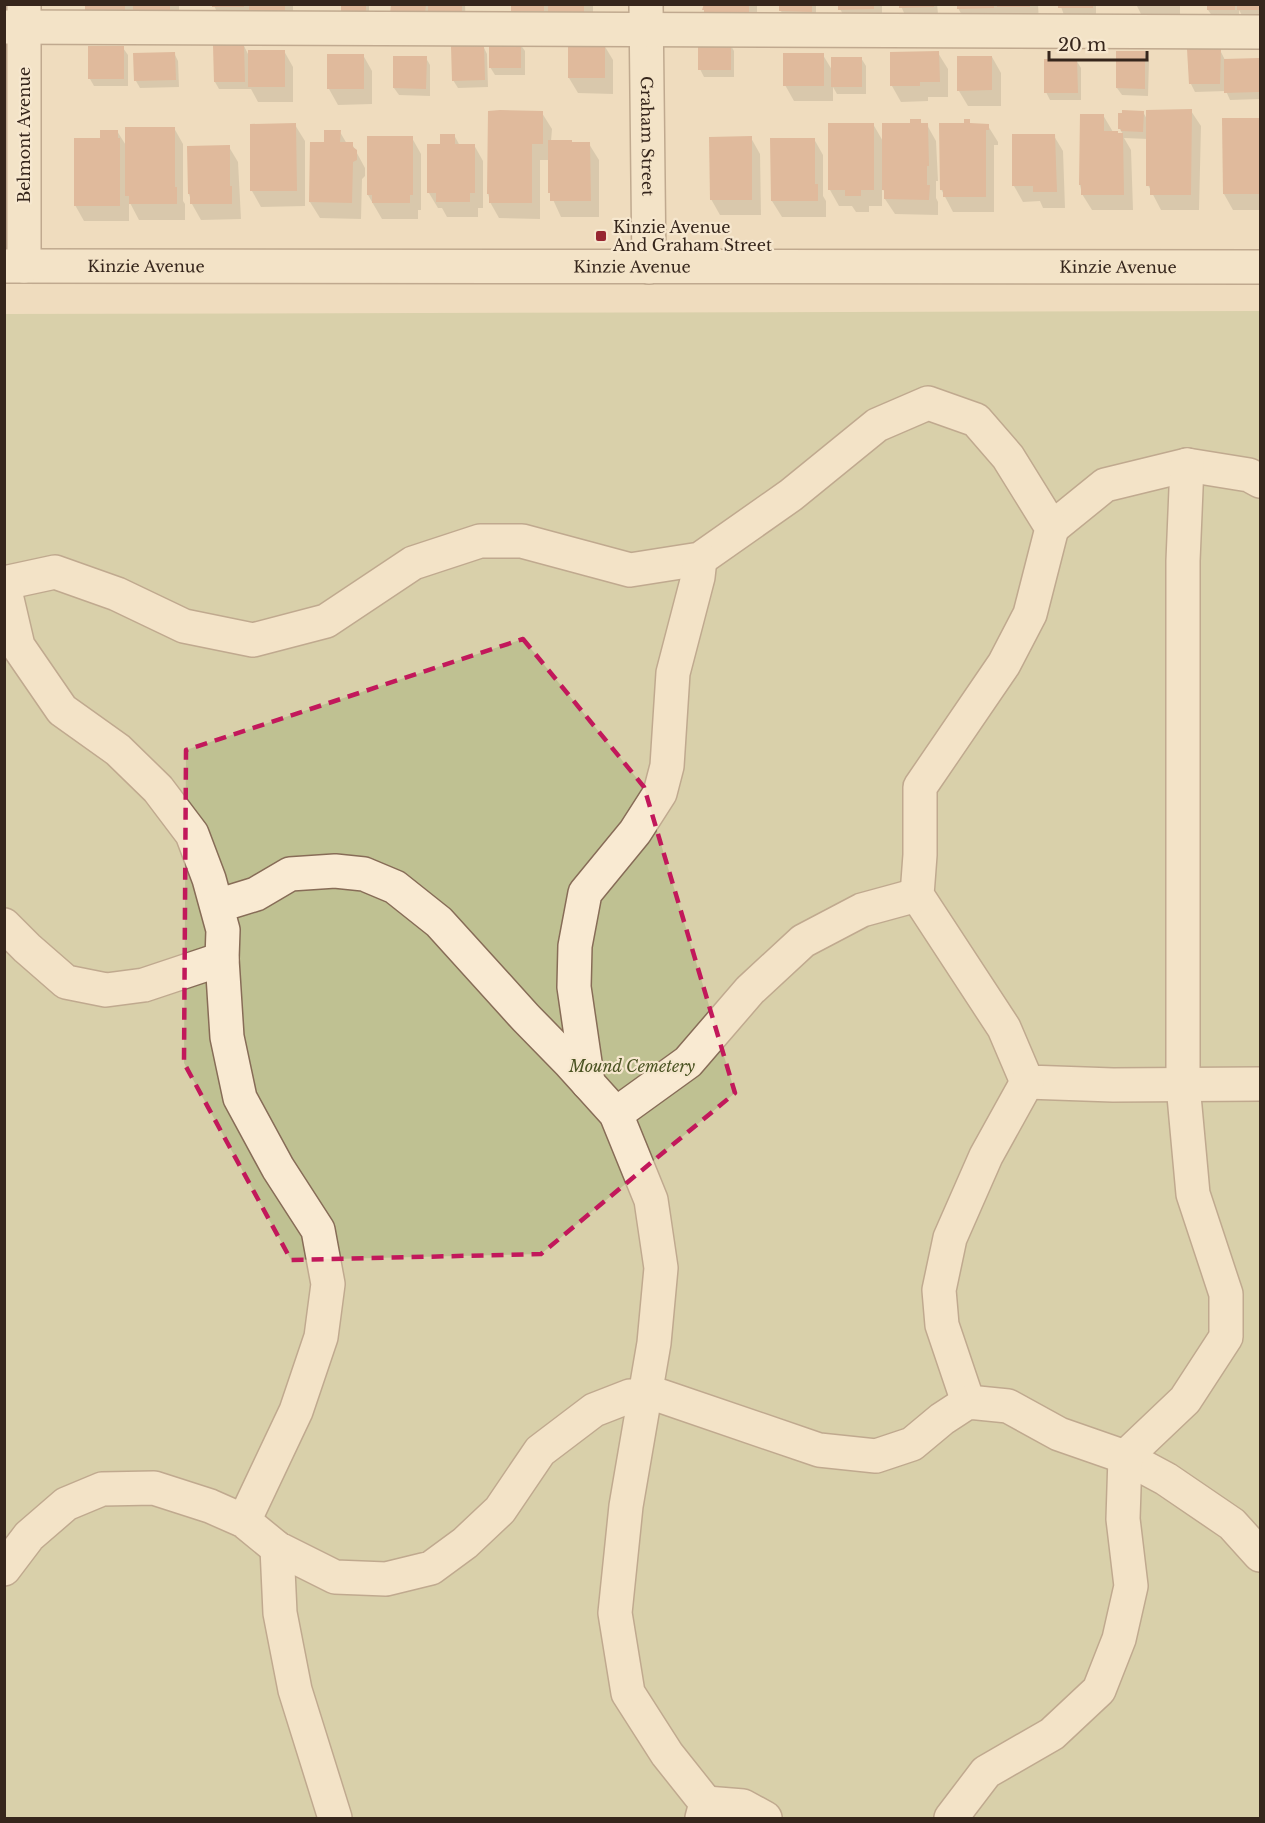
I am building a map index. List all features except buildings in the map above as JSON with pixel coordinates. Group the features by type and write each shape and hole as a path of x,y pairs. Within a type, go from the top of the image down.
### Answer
{"street":[{"path":"17,20 646,17 1260,32"},
{"name":"Graham Street","path":"646,17 649,267"},
{"name":"Belmont Avenue","path":"14,266 17,20"},
{"name":"Kinzie Avenue","path":"14,266 1260,267"},
{"path":"244,1521 296,1411 321,1337 328,1284 318,1230 278,1168 240,1098 227,1037 222,959 223,930 210,879 192,834 158,789 118,750 62,710 18,646 4,585 56,572 117,594 184,626 253,640 327,621 412,563 480,542 522,542 630,570 700,559 791,495 877,425 928,404 976,420 1008,458 1052,528"},
{"path":"1027,1082 1004,1029 917,895 920,855 920,788 1004,664 1030,614 1052,528 1105,485 1187,465 1249,476 1260,481"},
{"path":"951,1818 986,1772 1052,1734 1099,1690 1119,1639 1131,1586 1123,1519 1125,1457 1185,1400 1226,1337 1226,1294 1193,1194 1183,1085 1183,561 1187,465"},
{"path":"588,1083 574,987 575,946 585,893 634,832 660,794 667,766 673,673 698,578 700,559"},
{"path":"217,906 256,894 290,874 335,871 364,874 395,887 439,922 616,1114 651,1200 662,1268 654,1343 627,1506 615,1613 628,1693 704,1811 743,1806 765,1818"},
{"path":"616,1114 688,1062 750,990 803,941 862,910 917,895"},
{"path":"4,925 66,982 106,990 144,985 222,959"},
{"path":"1027,1082 1260,1084"},
{"path":"968,1401 942,1325 939,1290 950,1238 986,1156 1027,1082"},
{"path":"4,1569 29,1536 66,1503 102,1489 154,1488 210,1506 244,1521 278,1548 335,1577 386,1579 431,1568 465,1543 500,1509 540,1451 594,1410 630,1395 661,1395 819,1449 876,1455 912,1443 968,1401 1008,1406 1059,1434 1125,1457 1166,1479 1232,1524 1260,1555"},
{"path":"278,1548 280,1613 295,1690 335,1818"}],"highlighted area":[{"path":"523,639 644,787 735,1093 541,1254 291,1260 184,1063 186,750"}],"green space":[{"name":"Mound Cemetery","path":"1260,311 1260,1818 5,1818 4,314"}],"place":[{"name":"Kinzie Avenue And Graham Street","path":"601,236"}]}
